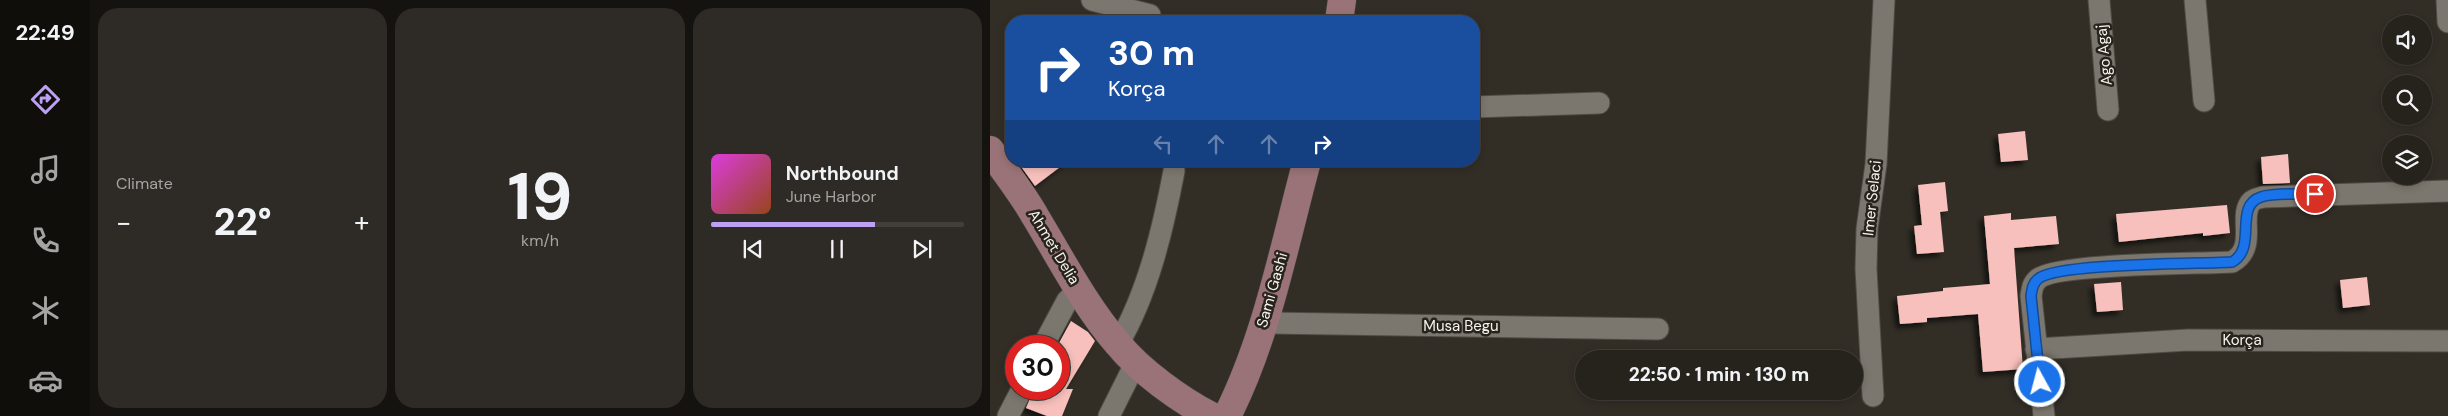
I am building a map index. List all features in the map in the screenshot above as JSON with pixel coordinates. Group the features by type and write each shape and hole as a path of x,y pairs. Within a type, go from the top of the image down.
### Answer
{"street":[{"path":"1092,0 1150,15"},
{"path":"1340,15 1342,0"},
{"name":"Imer Selaci","path":"1873,396 1866,269 1867,229 1876,164 1884,0"},
{"name":"Ago Agaj","path":"2099,0 2108,110"},
{"path":"2195,0 2204,101"},
{"path":"2446,0 2448,22"},
{"path":"1480,107 1599,103"},
{"name":"Ahmet Delia","path":"990,150 1034,213 1079,289 1127,353 1190,404 1211,416"},
{"name":"Sami Gashi","path":"1227,416 1240,391 1264,323 1305,167"},
{"path":"1109,416 1127,353 1129,326 1166,213 1174,171"},
{"path":"2044,416 2031,296 2032,286 2037,279 2046,274 2140,265 2232,262 2239,258 2243,252 2246,241 2248,208 2252,201 2263,197 2448,191"},
{"path":"1049,335 1067,301 1079,289"},
{"name":"Musa Begu","path":"1264,323 1658,330"},
{"name":"Korça","path":"2036,349 2188,340 2448,341"},
{"path":"1008,416 1016,400"}],"building":[{"path":"2025,131 2028,160 2001,162 1998,134"},
{"path":"2288,154 2290,183 2263,184 2261,157"},
{"path":"1021,167 1060,167 1035,186"},
{"path":"1945,182 1948,211 1940,212 1944,252 1917,254 1914,226 1922,225 1918,185"},
{"path":"2227,205 2230,233 2203,236 2203,233 2119,242 2116,214"},
{"path":"2011,213 2011,220 2056,216 2059,244 2014,248 2023,369 1983,372 1978,314 1927,318 1927,322 1900,324 1897,296 1943,291 1943,288 1990,284 1984,216"},
{"path":"2367,277 2370,305 2343,308 2340,280"},
{"path":"2121,282 2123,310 2097,312 2094,284"},
{"path":"1071,321 1088,332 1095,341 1070,382 1070,335 1063,335"},
{"path":"1029,400 1069,400 1062,416 1047,416 1026,408"}],"route":[{"path":"2040,382 2031,296 2032,286 2037,279 2046,274 2091,269 2140,265 2232,262 2239,258 2243,252 2246,241 2248,208 2252,201 2263,197 2315,194"}]}
